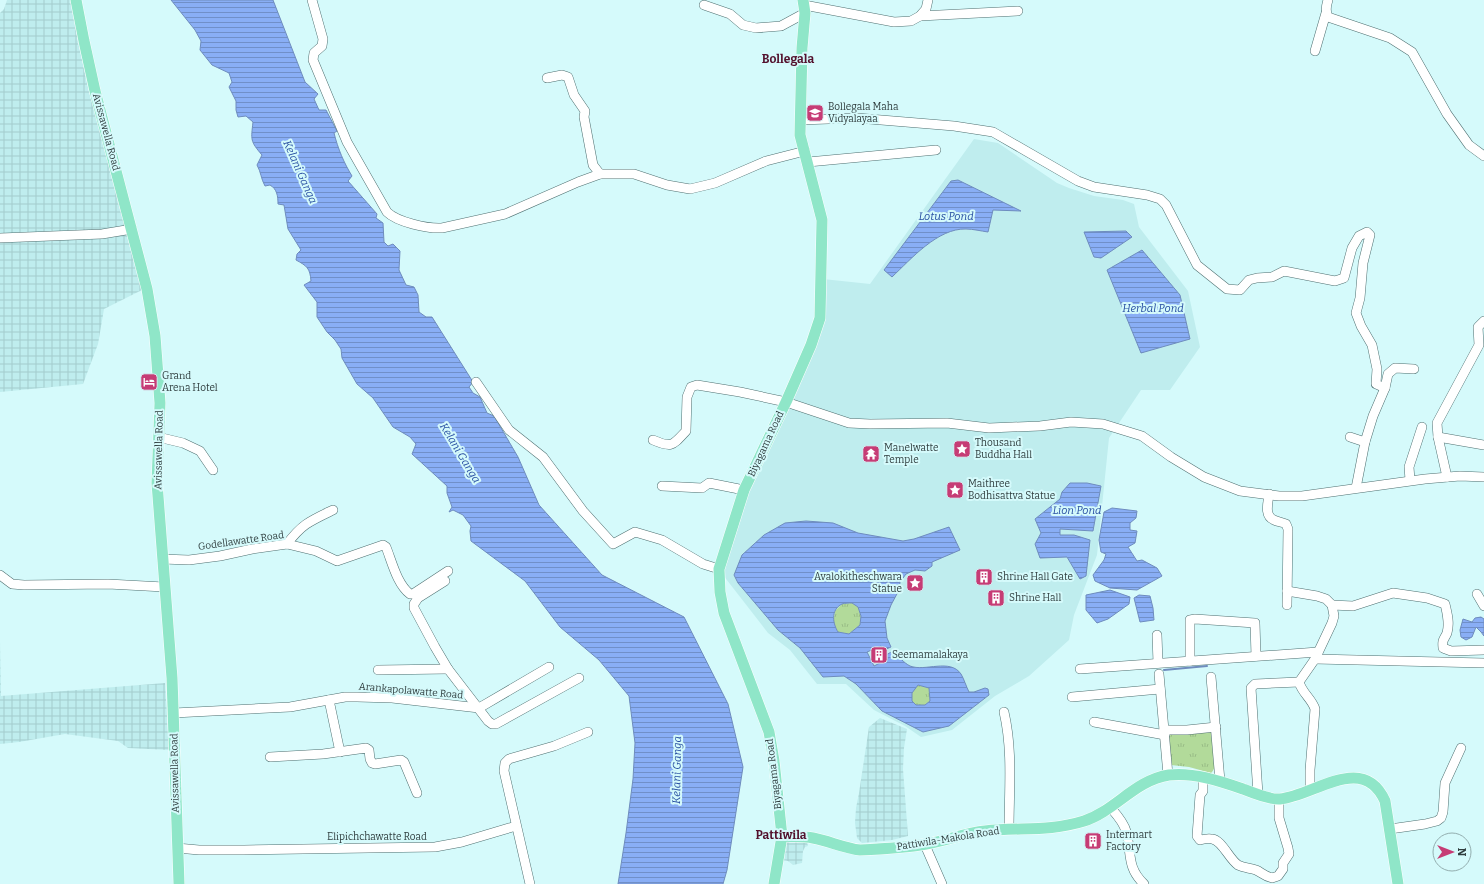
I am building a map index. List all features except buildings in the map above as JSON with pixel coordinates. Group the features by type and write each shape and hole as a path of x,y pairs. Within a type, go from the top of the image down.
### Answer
{"main road":[{"name":"Avissawella Road","path":"76,0 95,91 147,289 155,336 160,403 157,483 174,713 179,884"},
{"name":"Biyagama Road","path":"774,884 782,836 774,761 769,732 724,613 720,592 719,569 744,490 786,402 811,345 820,318 822,220 807,157 800,135 804,6"},
{"name":"Pattiwila-Makola Road","path":"782,836 793,838 811,838 849,849 860,850 925,845 985,831 1037,830 1066,826 1086,820 1110,807 1128,793 1150,781 1168,775 1186,775 1220,781 1258,794 1279,799 1290,797 1331,781 1355,778 1375,785 1381,792 1385,801 1398,884"}],"street":[{"path":"312,0 324,39 322,46 314,52 314,63 347,142 384,207 391,216 411,223 433,228 442,228 505,214 600,174 634,174 668,185 690,188 715,183 761,162 807,157 936,150"},
{"path":"704,5 730,14 744,25 756,28 781,26 804,6 894,22 911,21 920,16 926,9 928,0"},
{"path":"1315,51 1326,13 1328,0"},
{"path":"920,16 1018,11"},
{"path":"1326,13 1328,17 1390,38 1412,52 1447,114 1469,145 1484,156"},
{"path":"547,78 562,75 568,77 574,95 585,111 584,117 593,165 600,174"},
{"path":"800,120 857,118 954,126 993,132 1078,181 1094,187 1147,195 1160,199 1166,205 1197,265 1227,289 1240,290 1249,280 1272,277 1284,271 1335,282 1344,278 1352,248 1359,236 1367,232 1370,235 1363,263 1360,298 1356,313 1372,345 1377,369 1376,384 1386,388"},
{"path":"0,238 102,234 132,229"},
{"path":"1447,477 1438,438 1437,423 1479,344 1478,327 1484,321"},
{"path":"1356,488 1365,442 1373,416 1386,388 1388,374 1395,368 1414,369"},
{"path":"476,382 509,430 543,456 583,512 612,544 635,532 662,540 703,564 719,569"},
{"path":"653,440 666,446 674,444 686,431 687,397 692,387 697,385 786,402 849,423 947,423 989,428 1040,426 1071,422 1103,424 1142,436 1171,457 1204,477 1240,491 1302,496 1410,480 1484,476"},
{"path":"1410,480 1408,475 1409,467 1422,427"},
{"path":"1350,436 1365,442"},
{"path":"158,437 183,443 200,451 213,470"},
{"path":"1438,438 1484,445"},
{"path":"662,486 702,488 709,483 744,490"},
{"path":"1269,494 1267,511 1269,516 1274,520 1284,522 1288,528 1287,605"},
{"path":"287,544 297,530 307,523 333,510"},
{"name":"Godellawatte Road","path":"162,559 189,560 287,544 316,551 337,561 383,545 386,547 396,574 406,591 410,594 413,594 448,575 418,598 414,604 415,611 434,648 448,669"},
{"path":"0,575 12,584 24,585 108,584 164,587"},
{"path":"1287,590 1326,599 1332,605 1334,616 1317,656 1299,682"},
{"path":"1332,605 1354,606 1393,593 1427,598 1444,604 1448,618 1447,633 1442,641 1443,648 1451,651 1484,650"},
{"path":"1477,594 1484,606"},
{"path":"1190,661 1190,620 1195,619 1255,623 1256,656"},
{"path":"1157,635 1158,663"},
{"path":"1080,669 1256,656 1317,656 1484,663"},
{"path":"479,708 549,667"},
{"path":"378,670 448,669 488,721 492,724 496,724 579,678"},
{"path":"1159,674 1168,775"},
{"path":"1211,677 1220,781"},
{"path":"1299,682 1301,688 1313,703 1315,709 1310,789"},
{"path":"1258,794 1251,688 1255,684 1299,682"},
{"path":"1072,697 1160,690"},
{"name":"Arankapolawatte Road","path":"174,713 290,707 345,697 376,697 479,708"},
{"path":"330,700 340,752"},
{"path":"1004,712 1008,730 1010,753 1009,830"},
{"path":"1094,722 1164,732 1216,727"},
{"path":"530,884 504,771 505,763 509,759 554,746 588,732"},
{"path":"270,758 340,752 366,748 369,750 372,763 375,764 401,760 404,762 417,793"},
{"path":"1390,829 1425,824 1441,818 1443,812 1445,784 1462,748"},
{"path":"1203,778 1203,790 1200,795 1197,836 1200,840 1213,839 1219,841 1237,864 1244,868 1257,870 1261,874 1272,878 1278,876 1283,869 1283,863 1289,854 1279,818 1279,799"},
{"path":"1110,807 1122,822 1126,831 1132,867 1136,877 1144,884"},
{"name":"Elipichchawatte Road","path":"177,848 198,850 244,850 435,847 477,838 516,826"},
{"path":"925,845 942,884"}],"shaded area":[{"path":"7,0 71,0 89,92 142,290 104,309 98,344 83,384 0,392 0,13 4,9"},
{"path":"974,139 998,143 1057,183 1069,188 1094,196 1123,200 1134,204 1139,227 1188,291 1200,347 1170,390 1141,390 1109,438 1097,555 1074,615 1069,640 1029,676 995,696 952,730 921,737 905,726 874,710 846,684 817,684 790,650 768,633 723,575 746,491 813,346 823,279 870,284"},
{"path":"0,641 1,696 165,683 169,750 128,748 118,741 65,734 0,744"},
{"path":"880,718 907,729 903,769 908,836 892,840 862,843 857,838 855,823 856,808 869,727"},
{"path":"783,842 807,842 808,846 805,847 803,851 802,863 793,865 788,861 781,860"}],"green space":[{"path":"852,603 858,607 861,616 860,625 849,634 838,632 833,623 835,611 842,604"},
{"path":"918,685 929,688 930,701 925,705 916,705 912,701 912,693"},
{"path":"1214,730 1216,759 1214,769 1211,773 1189,767 1171,765 1167,733"}],"water":[{"name":"Kelani Ganga","path":"171,0 273,0 305,82 318,94 314,99 319,110 326,110 337,131 334,133 337,145 352,176 348,181 377,214 376,218 383,223 384,242 388,246 393,244 400,251 399,270 406,285 414,287 418,295 419,312 426,317 432,317 473,382 469,387 473,393 480,397 487,413 494,416 518,457 539,505 602,575 684,617 728,704 743,767 727,870 723,884 618,884 633,779 635,743 629,696 599,660 560,627 525,581 471,541 471,526 463,515 453,510 449,512 452,507 447,493 447,486 412,454 416,444 410,437 393,427 373,398 357,384 342,358 341,349 317,317 317,302 304,285 311,281 310,273 305,266 296,260 297,254 301,250 288,229 284,205 278,204 276,191 270,185 265,186 263,181 257,165 262,155 252,140 253,122 246,116 238,117 236,101 229,87 232,82 229,73 212,65 200,50 201,41 195,30"},
{"name":"Lotus Pond","path":"958,180 1021,211 993,210 988,232 966,229 956,230 935,239 916,254 892,277 884,270 951,181"},
{"path":"1126,231 1132,237 1101,258 1094,257 1084,232"},
{"name":"Herbal Pond","path":"1142,250 1180,295 1190,339 1141,353 1107,270"},
{"name":"Lion Pond","path":"1070,483 1087,483 1101,486 1093,531 1060,529 1060,535 1074,535 1090,540 1086,576 1080,579 1067,557 1040,558 1035,544 1041,533 1035,519 1060,499 1062,492"},
{"path":"1112,508 1137,511 1136,518 1130,523 1130,530 1137,531 1135,543 1128,547 1137,561 1142,560 1157,568 1162,576 1137,590 1110,588 1095,581 1093,575 1104,560 1106,554 1101,552 1099,540 1104,512"},
{"path":"806,521 833,523 858,533 903,541 914,539 949,527 960,550 932,562 932,566 925,571 915,570 906,574 900,582 899,590 885,621 887,638 891,647 884,650 881,646 867,652 874,666 888,659 886,655 893,651 910,666 923,668 944,666 956,669 961,674 969,692 974,692 985,688 988,689 989,695 949,726 923,732 882,711 856,684 844,676 823,677 800,648 778,630 738,583 734,575 742,555 764,535 785,523","holes":["852,603 858,607 861,616 860,625 849,634 838,632 834,621 834,613 842,604","918,685 929,688 930,701 925,705 916,705 912,701 912,693"]},
{"path":"1110,590 1130,597 1129,604 1108,619 1097,623 1086,610 1086,595"},
{"path":"1139,595 1150,596 1154,620 1140,622 1134,598"},
{"path":"1481,617 1484,619 1484,636 1476,627 1472,637 1466,640 1461,637 1460,630 1463,619 1472,622 1475,618"}],"waterway":[{"path":"1164,670 1207,666"}],"place":[{"name":"Bollegala Maha Vidyalayaa","path":"815,113"},
{"name":"Grand Arena Hotel","path":"149,382"},
{"name":"Thousand Buddha Hall","path":"962,449"},
{"name":"Manelwatte Temple","path":"871,454"},
{"name":"Maithree Bodhisattva Statue","path":"955,490"},
{"name":"Shrine Hall Gate","path":"984,577"},
{"name":"Avalokitheschwara Statue","path":"915,583"},
{"name":"Shrine Hall","path":"996,598"},
{"name":"Seemamalakaya","path":"879,655"},
{"name":"Intermart Factory","path":"1093,841"}],"district":[{"name":"Bollegala","path":"788,59"},
{"name":"Pattiwila","path":"781,835"}]}
